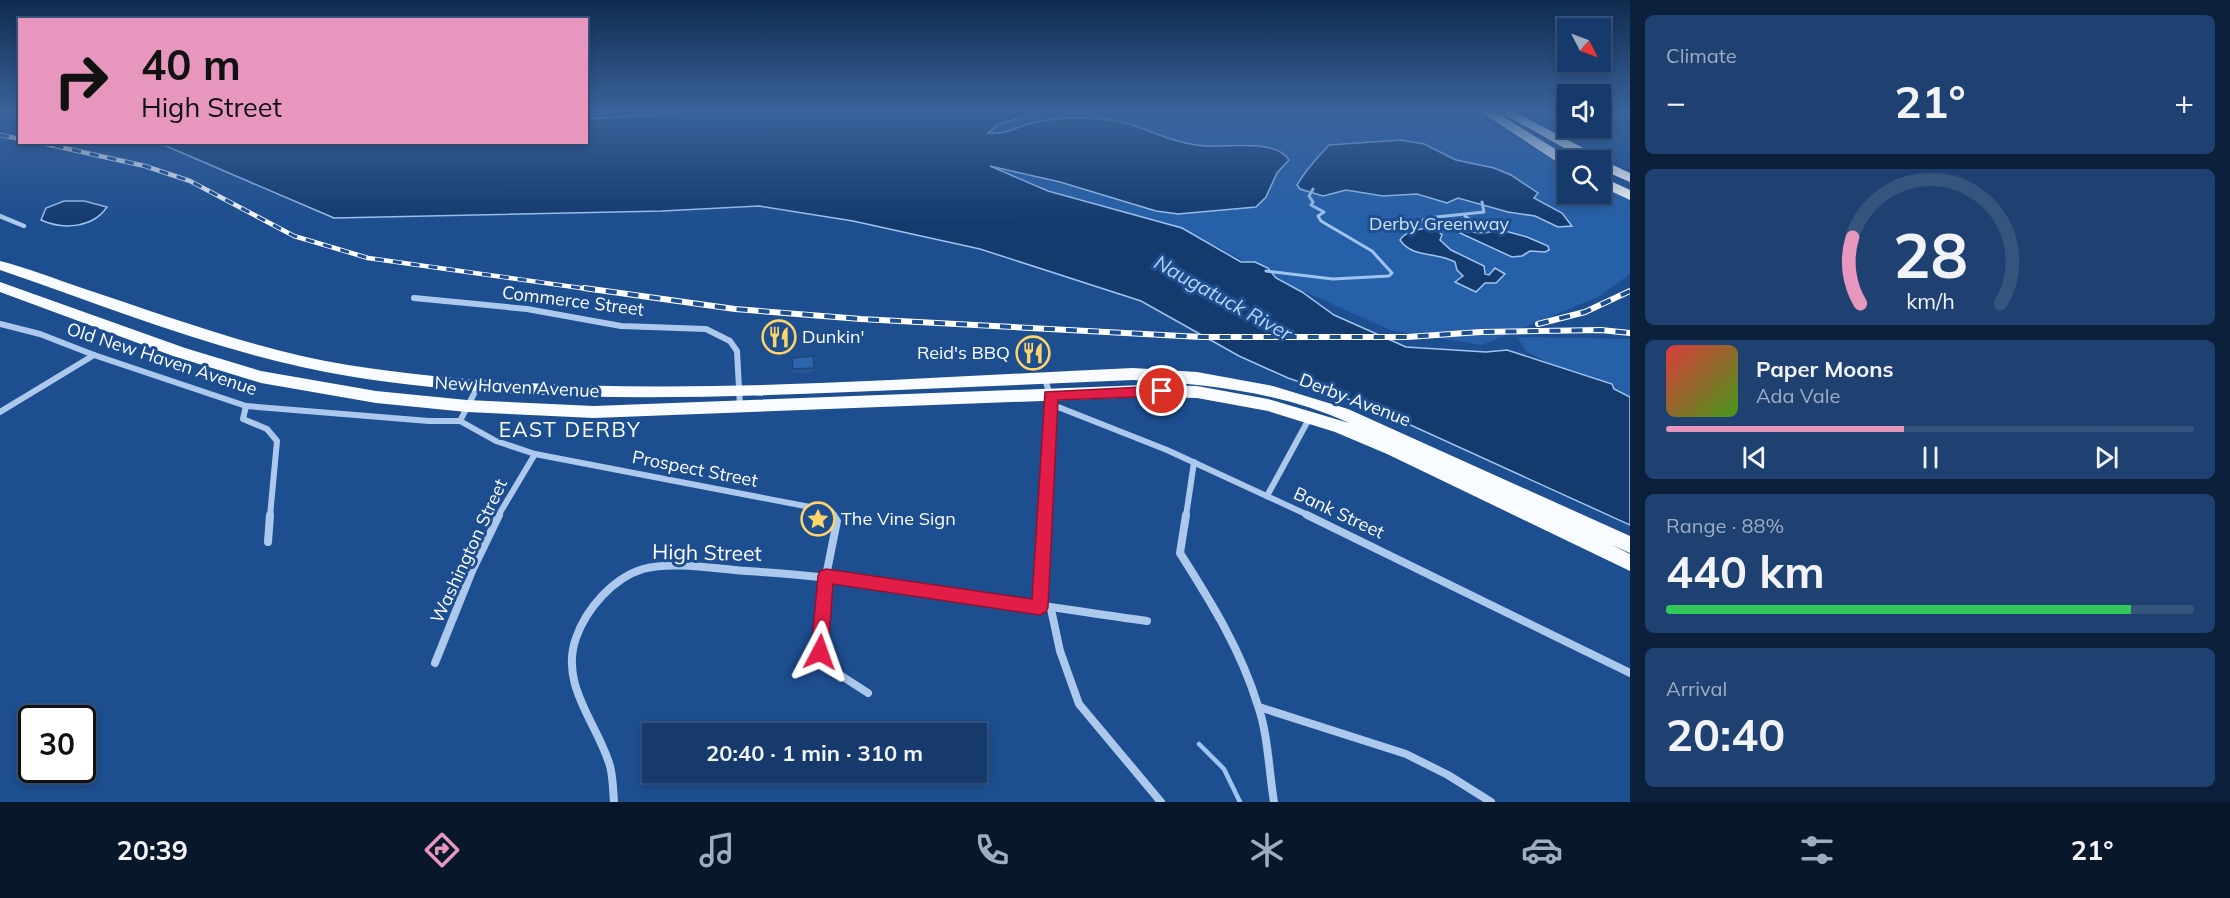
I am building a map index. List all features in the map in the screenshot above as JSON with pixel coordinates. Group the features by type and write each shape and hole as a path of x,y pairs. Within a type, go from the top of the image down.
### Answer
{"highway":[{"path":"1544,147 1557,156"},
{"path":"1611,169 1630,178"},
{"path":"1611,178 1630,188"},
{"path":"1611,186 1630,196"},
{"name":"New Haven Avenue","path":"0,265 194,333 278,356 347,370 478,386 740,398 1049,393"},
{"path":"22,295 47,281"},
{"name":"New Haven Avenue","path":"0,287 179,352 261,377 464,413 594,412 740,398"},
{"name":"Derby Avenue","path":"1049,393 1133,374 1197,378 1274,392 1342,413 1630,563"},
{"name":"Derby Avenue","path":"1049,393 1197,392 1268,405 1341,427 1424,457 1630,545"}],"street":[{"path":"0,216 24,226"},
{"name":"Commerce Street","path":"414,298 527,309 621,326 706,329 724,337 735,346 739,356 740,398"},
{"name":"Old New Haven Avenue","path":"0,324 40,334 94,355 246,406 429,421 464,413"},
{"path":"0,412 94,355"},
{"path":"464,413 478,386"},
{"path":"1040,607 1049,393"},
{"name":"Bank Street","path":"1049,393 1518,616 1630,673"},
{"path":"246,406 243,419 250,424 268,429 274,433 277,441 268,542"},
{"name":"Prospect Street","path":"464,413 478,434 535,454 826,508 836,515 837,521 826,576"},
{"path":"1267,496 1310,417"},
{"name":"Washington Street","path":"435,663 472,571 504,503 535,454"},
{"path":"1194,462 1180,554 1218,612 1231,637 1259,707 1274,802"},
{"name":"High Street","path":"614,802 610,766 583,708 573,671 576,637 595,603 608,589 627,575 656,567 826,576 1148,621"},
{"path":"826,576 820,652 834,671 868,693"},
{"path":"1051,609 1060,651 1079,704 1161,802"},
{"path":"1259,707 1406,754 1448,775 1491,802"}],"green space":[{"name":"Derby Greenway","path":"1259,147 1533,147 1557,162 1557,204 1611,204 1611,191 1630,201 1630,274 1598,297 1482,345 1390,330 1290,285 1182,228 1048,191 985,165 1060,182 1156,211 1178,214 1255,207 1287,163 1282,152"},
{"path":"1517,337 1630,339 1630,397 1614,389 1612,384 1552,365 1526,351"}],"water":[{"name":"Naugatuck River","path":"169,147 1274,149 1283,153 1289,160 1277,173 1266,197 1256,207 1178,214 1156,211 1060,182 990,166 1048,191 1182,228 1241,262 1255,262 1268,268 1276,278 1302,292 1334,315 1406,347 1486,352 1507,350 1612,384 1614,389 1630,397 1630,525 1371,407 1288,378 1239,356 1141,301 980,249 853,221 759,206 662,211 334,218"},
{"path":"1327,147 1431,147 1456,160 1494,168 1511,175 1538,193 1534,198 1562,213 1572,226 1558,227 1535,216 1508,212 1458,198 1447,203 1417,194 1383,196 1346,190 1323,196 1300,189 1297,185"},
{"path":"64,201 84,201 107,207 94,219 77,225 59,225 41,220 46,208"},
{"path":"1428,228 1438,231 1442,235 1440,240 1451,250 1484,266 1485,274 1489,275 1495,268 1505,274 1496,283 1485,283 1476,292 1455,282 1463,276 1457,270 1455,262 1411,250 1400,240 1416,230"},
{"path":"1498,229 1527,237 1548,246 1549,250 1530,251 1522,256 1512,257 1460,233 1462,231 1485,233"}],"building":[{"path":"813,356 814,368 793,369 792,358"}],"waterway":[{"path":"1266,271 1333,279 1389,276 1392,273 1372,251 1321,221 1318,216 1324,212 1311,205 1313,202 1309,196 1313,189"},
{"path":"1438,231 1421,221 1427,218 1484,212 1482,202"},
{"path":"1465,216 1486,232"},
{"path":"1199,744 1224,769 1240,802"}],"railway":[{"path":"61,147 145,166 190,181 294,236 368,258 595,290"},
{"path":"584,288 735,309 861,319 1201,337 1407,337 1481,332 1601,330 1630,333"},
{"path":"1538,324 1585,312 1630,291"}],"place":[{"name":"Dunkin'","path":"779,337"},
{"name":"Reid's BBQ","path":"1033,353"},
{"name":"The Vine Sign","path":"818,519"}],"district":[{"name":"EAST DERBY","path":"570,430"}],"route":[{"path":"820,652 826,576 1040,607 1053,405 1050,396 1162,391"}]}
